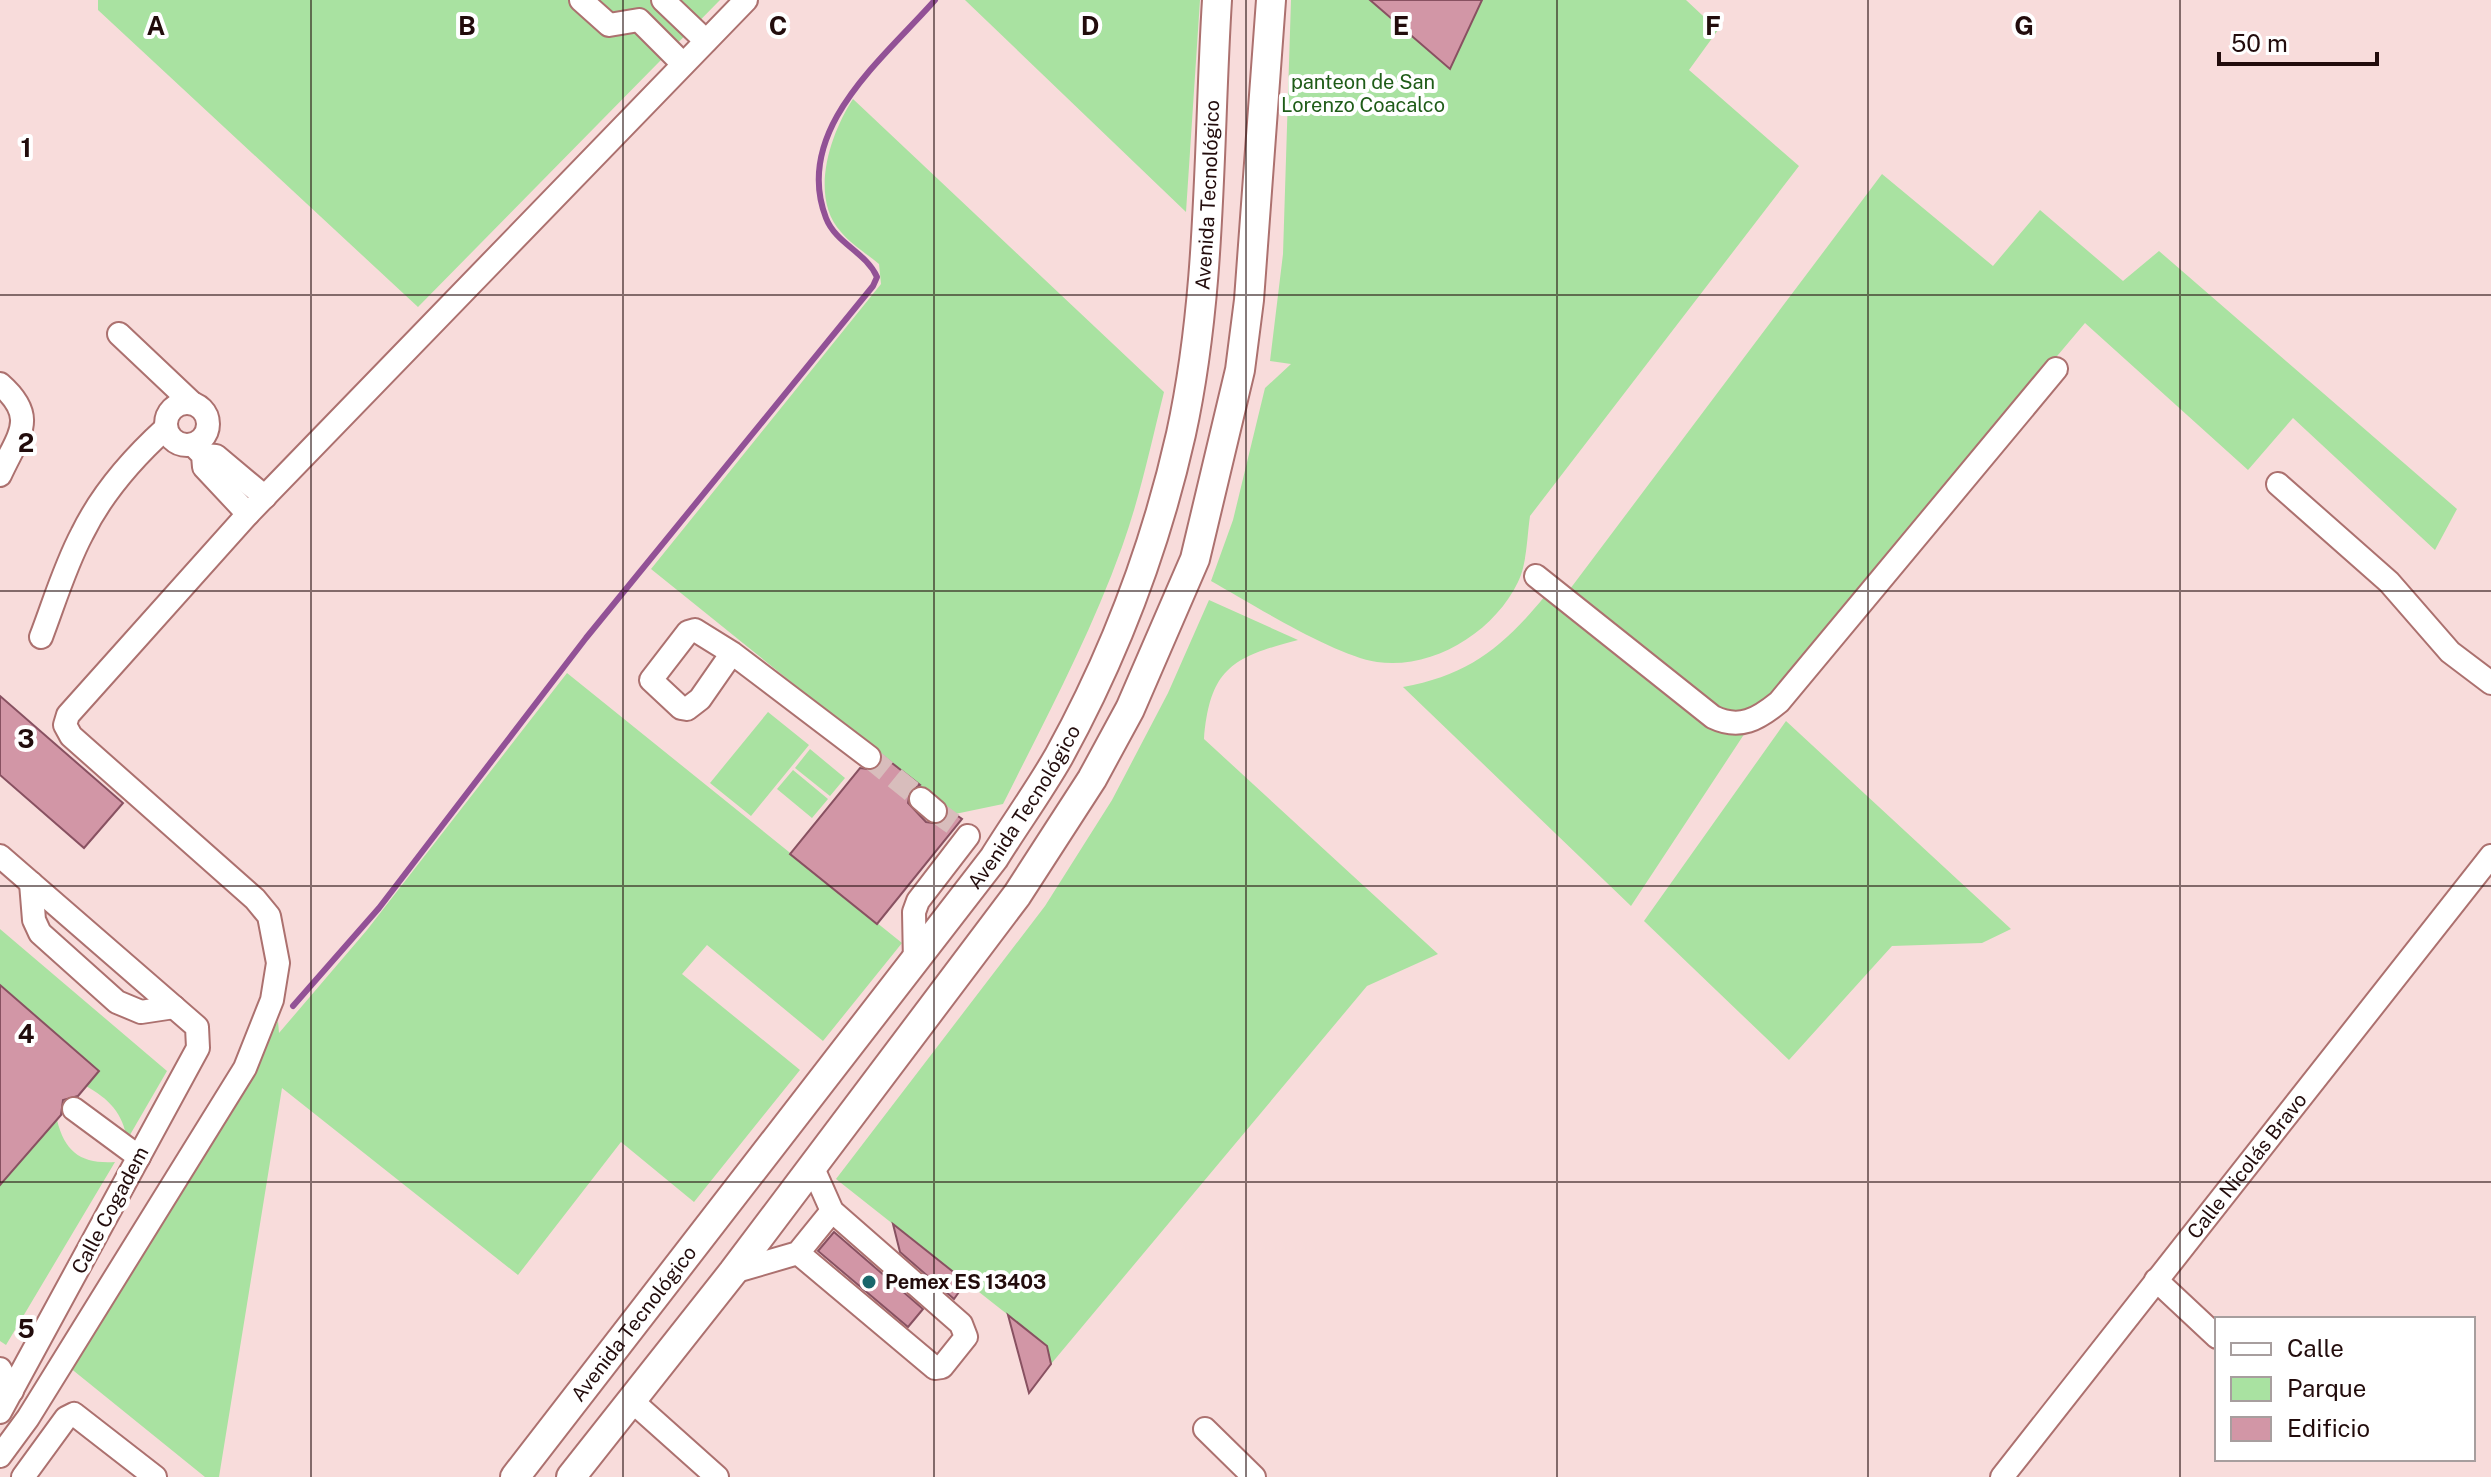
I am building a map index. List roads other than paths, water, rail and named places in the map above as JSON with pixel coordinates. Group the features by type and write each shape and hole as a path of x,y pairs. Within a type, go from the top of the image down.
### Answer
{"main road":[{"path":"571,1477 733,1272 1017,895 1056,838 1130,709 1189,578 1240,370 1249,300 1271,0"},
{"name":"Avenida Tecnológico","path":"515,1477 915,963 994,858 1059,756 1125,614 1155,530 1181,432 1200,303 1219,5"}],"street":[{"path":"581,0 609,25 639,20 683,64"},
{"path":"663,0 706,41"},
{"path":"0,1456 28,1418 245,1068 272,1000 278,963 269,916 255,899 71,736 65,725 68,715 248,514 746,0"},
{"path":"119,334 202,409 208,418 208,429 198,450 204,467 248,514"},
{"path":"1536,576 1713,717 1734,724 1749,722 1779,702 2056,369"},
{"path":"0,384 18,400 23,413 21,429 0,475"},
{"path":"192,403 176,406 166,420 171,439 216,456 265,497"},
{"path":"41,637 81,534 143,450 166,428"},
{"path":"2278,484 2389,582 2450,652 2491,683"},
{"path":"732,653 869,757"},
{"path":"915,963 914,912 962,831 994,858"},
{"path":"0,856 174,1007"},
{"name":"Calle Nicolás Bravo","path":"2002,1477 2491,856"},
{"path":"31,883 34,920 40,933 117,1002 141,1012 174,1007"},
{"name":"Calle Cogadem","path":"0,1412 198,1048 197,1027 174,1007"},
{"path":"74,1109 139,1157"},
{"path":"798,1253 935,1368 942,1367 966,1337 961,1324 832,1211 812,1166"},
{"path":"733,1272 798,1253 832,1211"},
{"path":"2156,1280 2215,1335"},
{"path":"0,1369 12,1391"},
{"path":"632,1401 717,1477"},
{"path":"23,1477 66,1418 74,1414 155,1477"},
{"path":"1205,1429 1254,1477"}],"waterway":[{"path":"293,1006 379,908 586,638 873,286 877,277 872,268 837,235 826,218 819,186 822,155 832,126 849,98 869,71 935,0"}],"tunnel":[{"path":"869,757 921,799"},
{"path":"935,811 956,826"}],"place":[{"name":"Pemex ES 13403","path":"869,1282"}],"park label":[{"name":"panteon de San Lorenzo Coacalco","path":"1363,94"}]}
